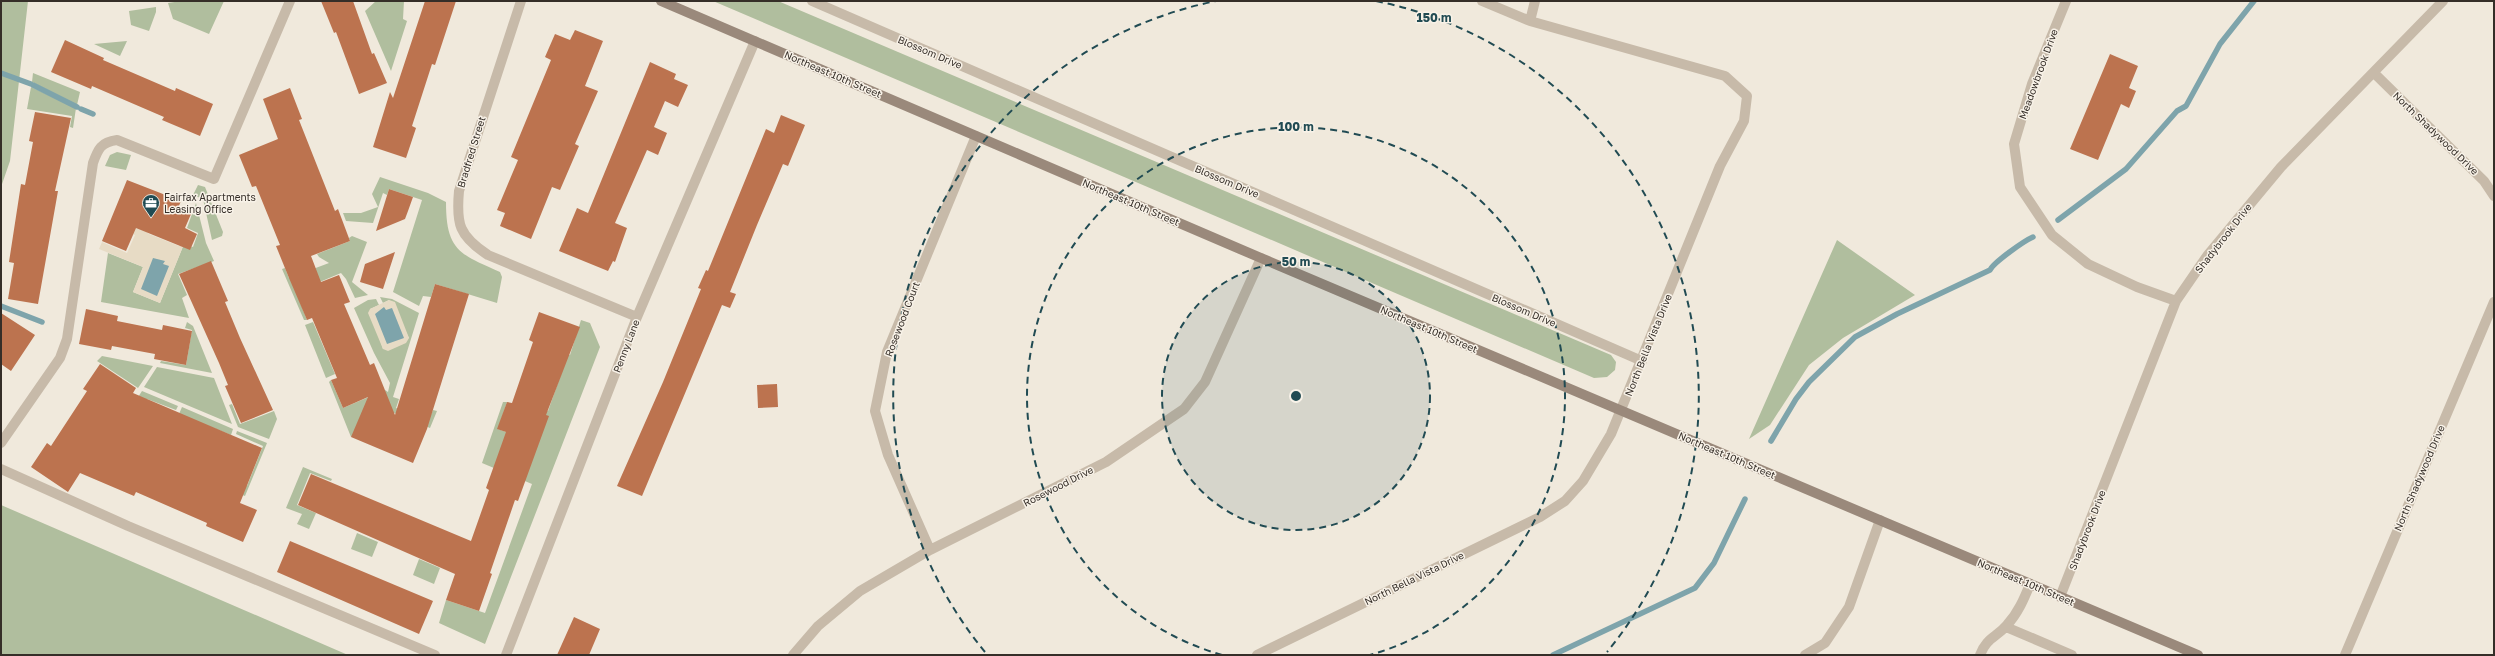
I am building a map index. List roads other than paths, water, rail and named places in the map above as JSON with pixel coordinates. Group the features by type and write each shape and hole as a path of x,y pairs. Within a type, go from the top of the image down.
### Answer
{"main road":[{"name":"Northeast 10th Street","path":"661,1 1260,258 2198,655"}],"street":[{"name":"Bradfred Street","path":"521,1 459,191 457,215 460,226 473,245 488,255 637,317"},
{"name":"Blossom Drive","path":"812,1 1642,361"},
{"path":"1482,1 1530,21 1535,1"},
{"name":"Meadowbrook Drive","path":"2066,1 2032,84 2014,144 2020,187 2052,235 2088,264 2137,287 2176,301"},
{"name":"Shadybrook Drive","path":"2060,597 2176,301 2207,256 2281,167 2443,1"},
{"path":"1,443 60,358 67,339 93,163 98,148 106,141 117,140 214,179 290,3"},
{"name":"North Bella Vista Drive","path":"1257,655 1540,517 1566,501 1583,481 1599,458 1621,411 1720,166 1744,121 1747,96 1725,76 1530,21"},
{"name":"Penny Lane","path":"506,655 637,317 755,41"},
{"name":"North Shadywood Drive","path":"2374,73 2484,181 2494,196"},
{"name":"Rosewood Court","path":"930,550 888,455 875,411 887,352 976,136"},
{"name":"Rosewood Drive","path":"793,655 818,626 860,591 930,550 1106,462 1184,409 1205,382 1260,258"},
{"name":"North Shadywood Drive","path":"2345,655 2494,302"},
{"path":"1,470 128,526 435,655"},
{"path":"1805,655 1825,643 1849,607 1880,520"},
{"path":"1980,655 1985,643 2006,626 2019,610 2030,584"},
{"path":"2006,626 2072,655"}],"water":[{"path":"153,258 165,261 163,264 169,266 157,296 141,289"},
{"path":"384,307 386,310 392,308 404,338 387,344 375,314"}],"waterway":[{"path":"2058,220 2126,169 2177,111 2186,106 2220,44 2254,1"},
{"path":"1,73 31,84"},
{"path":"33,85 77,107"},
{"path":"81,109 93,114"},
{"path":"1771,441 1796,399 1809,382 1855,337 1897,314 1990,270 1997,262 2010,252 2033,237"},
{"path":"1,306 42,322"},
{"path":"1553,655 1695,588 1714,563 1745,499"}],"place":[{"name":"Fairfax Apartments Leasing Office","path":"151,218"}]}
